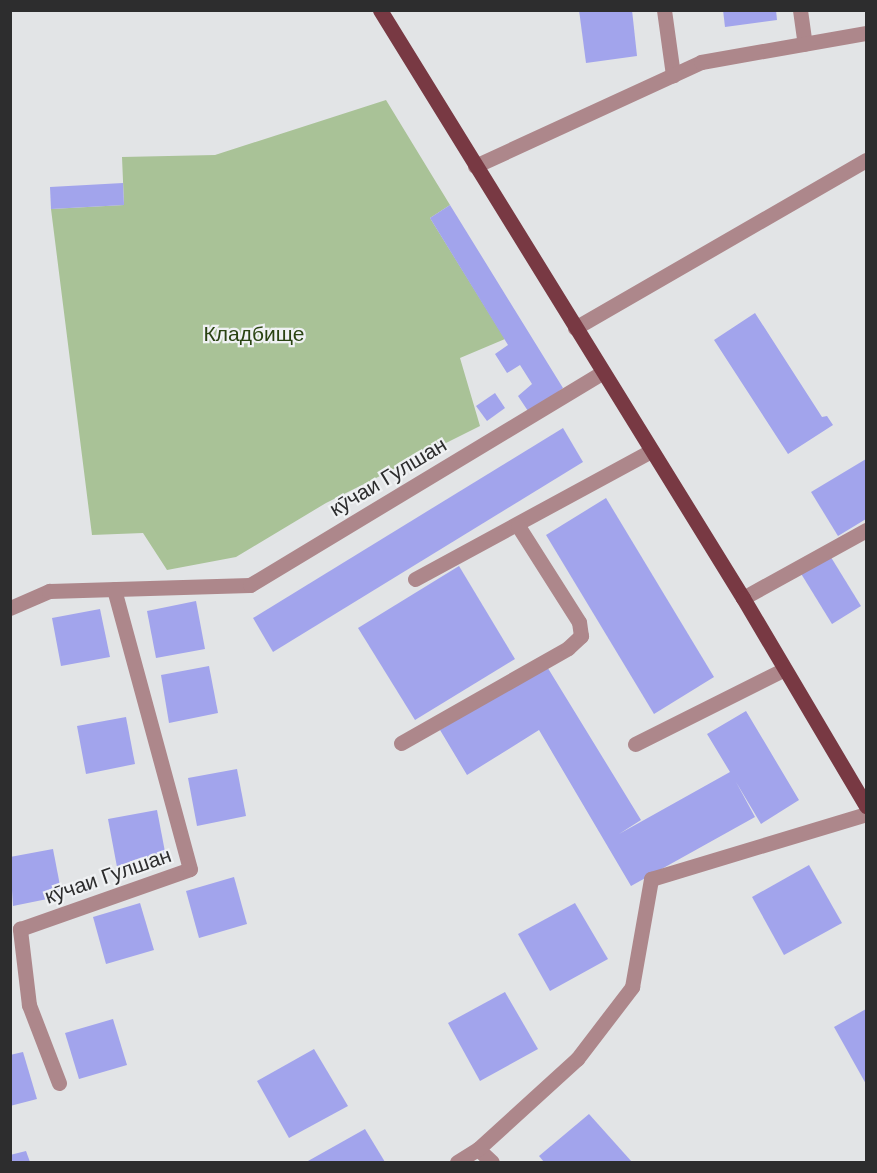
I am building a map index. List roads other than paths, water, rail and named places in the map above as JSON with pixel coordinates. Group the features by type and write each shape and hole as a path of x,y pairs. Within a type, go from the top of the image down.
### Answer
{"main road":[{"path":"380,10 649,452 743,598 783,670 867,806"}],"street":[{"path":"664,10 673,75"},
{"path":"800,10 805,44"},
{"path":"475,166 701,62 867,33"},
{"path":"575,328 867,160"},
{"name":"кӯчаи Гулшан","path":"10,608 50,591 250,585 602,373"},
{"path":"415,579 518,526 649,452"},
{"path":"401,743 568,648 580,636 579,622 518,526"},
{"path":"743,598 867,530"},
{"name":"кӯчаи Гулшан","path":"59,1083 29,1005 20,929 190,869 114,589"},
{"path":"635,744 783,670"},
{"path":"457,1162 478,1149 577,1059 632,987 651,879 867,814"},
{"path":"478,1149 492,1162"}],"park label":[{"name":"Кладбище","path":"254,334"}]}
